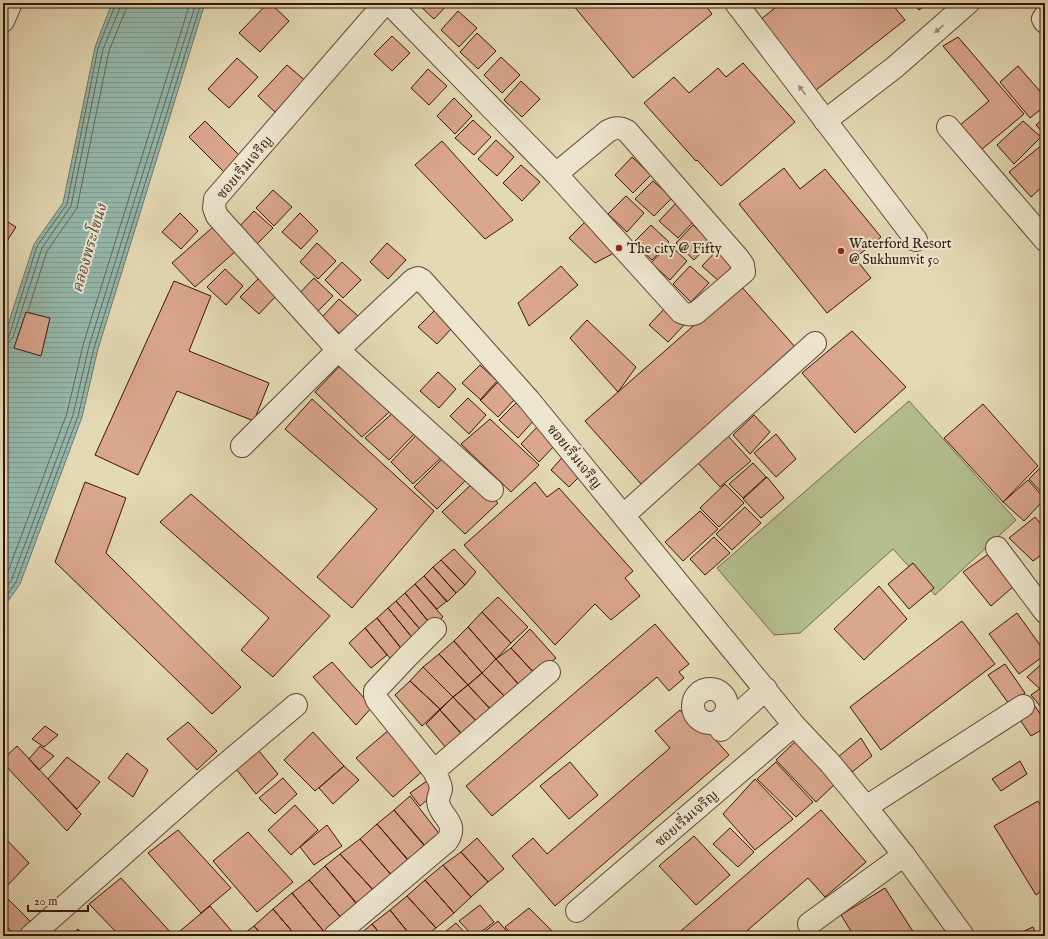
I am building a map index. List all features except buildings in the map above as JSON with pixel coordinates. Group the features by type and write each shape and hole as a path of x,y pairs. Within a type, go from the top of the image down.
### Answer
{"street":[{"path":"3,21 11,3"},
{"name":"ซอยเริ่มเจริญ","path":"385,3 215,199 214,208 217,216 222,222 338,350 492,490"},
{"path":"389,3 556,174 681,312 687,315 696,313 744,272 743,265 627,131 621,128 614,128 608,131 556,174"},
{"path":"736,3 916,240"},
{"path":"825,121 895,67 968,3"},
{"path":"1045,16 1043,19 1045,22"},
{"path":"948,127 1045,240"},
{"name":"ซอยเริ่มเจริญ","path":"338,350 413,280 418,278 422,280 529,400 794,725 830,763 904,855 963,936"},
{"path":"624,515 815,343"},
{"path":"242,446 338,350"},
{"path":"997,548 1045,612"},
{"path":"335,936 447,841 450,835 450,823 441,810 438,802 438,796 441,788 434,771 377,700 375,695 375,691 382,683 435,629"},
{"path":"434,771 549,672"},
{"path":"717,729 766,689"},
{"path":"31,936 207,780 296,705"},
{"path":"866,807 1023,706"},
{"name":"ซอยเริ่มเจริญ","path":"577,911 794,725"},
{"path":"809,924 904,855"}],"green space":[{"path":"909,401 1016,520 935,595 893,549 800,633 774,635 717,568"}],"water":[{"name":"คลองพระโขนง","path":"112,3 205,3 98,349 82,417 20,584 3,608 3,340 34,244 63,203 95,47"}],"place":[{"name":"The city @ Fifty","path":"619,248"},
{"name":"Waterford Resort @ Sukhumvit 50","path":"841,251"}]}
